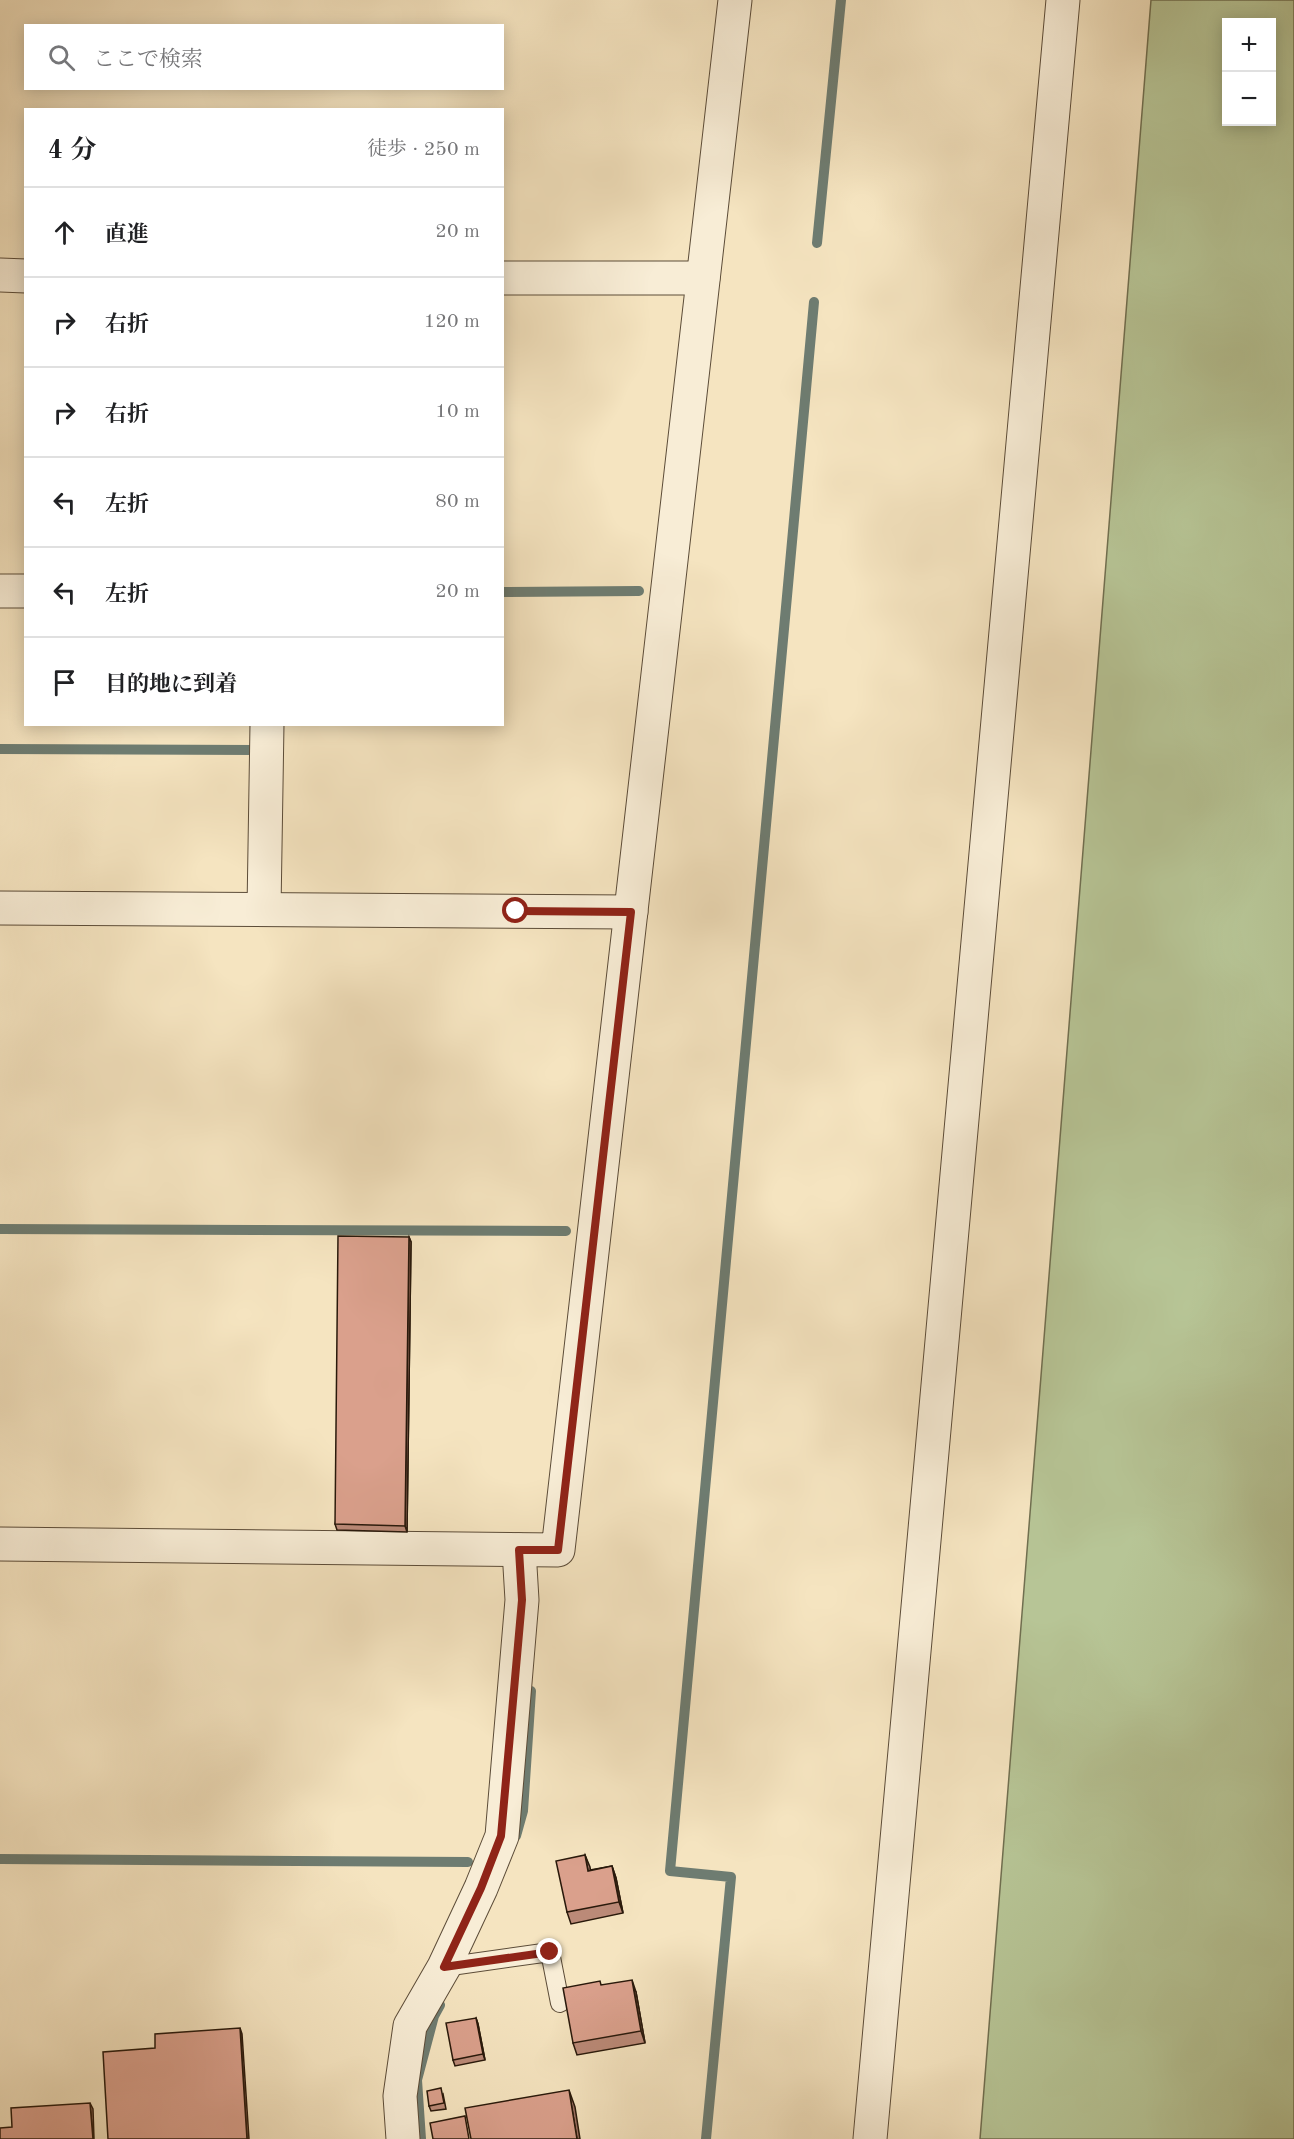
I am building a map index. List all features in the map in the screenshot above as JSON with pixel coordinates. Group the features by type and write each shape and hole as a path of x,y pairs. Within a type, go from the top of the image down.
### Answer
{"street":[{"path":"0,1544 558,1550 735,0"},
{"path":"870,2139 1063,0"},
{"path":"0,275 24,276"},
{"path":"504,278 703,278"},
{"path":"0,591 24,591"},
{"path":"264,909 267,726"},
{"path":"0,908 631,912"},
{"path":"403,2139 400,2096 410,2026 444,1967 481,1888 501,1836 522,1600 519,1550"}],"lane":[{"path":"444,1967 550,1952 560,2003"}],"green space":[{"path":"1151,0 1294,0 1294,2139 980,2139"}],"building":[{"path":"338,1236 409,1237 405,1526 335,1524"},
{"path":"585,1855 588,1871 612,1866 619,1902 567,1912 556,1861"},
{"path":"632,1980 641,2031 573,2043 563,1988 600,1981 601,1985"},
{"path":"476,2018 483,2054 453,2060 446,2023"},
{"path":"240,2028 247,2139 108,2139 103,2052 155,2048 155,2034"},
{"path":"441,2088 444,2103 429,2106 427,2091"},
{"path":"569,2090 577,2139 471,2139 465,2108"},
{"path":"90,2103 93,2139 0,2139 0,2128 12,2127 11,2108"},
{"path":"465,2116 469,2139 433,2139 430,2123"}],"waterway":[{"path":"817,243 841,0"},
{"path":"706,2139 731,1877 670,1871 814,302"},
{"path":"504,592 639,591"},
{"path":"0,749 255,750"},
{"path":"0,1229 566,1231"},
{"path":"516,1836 523,1811 531,1691"},
{"path":"0,1859 468,1862"},
{"path":"421,2139 417,2080 434,2016 440,2005"}],"route":[{"path":"516,911 631,912 558,1550 526,1548 519,1550 522,1600 501,1836 481,1888 444,1967 550,1952"}]}
